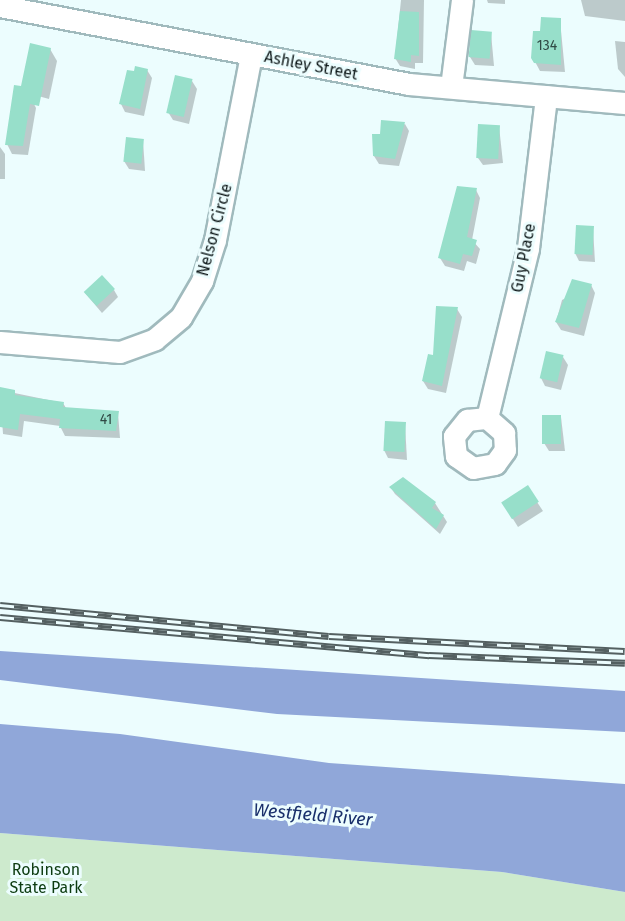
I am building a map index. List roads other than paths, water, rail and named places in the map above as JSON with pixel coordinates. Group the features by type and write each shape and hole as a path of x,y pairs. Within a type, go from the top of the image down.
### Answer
{"street":[{"path":"451,87 462,0"},
{"name":"Ashley Street","path":"0,6 251,55 451,87 625,103"},
{"name":"Nelson Circle","path":"0,342 120,352 155,339 181,317 202,281 215,240 251,55"},
{"name":"Guy Place","path":"487,418 528,248 546,96"}],"water":[{"path":"0,651 625,691 625,732 277,714 0,680"},
{"name":"Westfield River","path":"0,724 120,734 329,763 625,784 625,892 502,872 0,833"}],"railway":[{"path":"0,605 329,636 625,651"},
{"path":"0,617 429,655 625,663"}],"park label":[{"name":"Robinson State Park","path":"46,879"}]}
